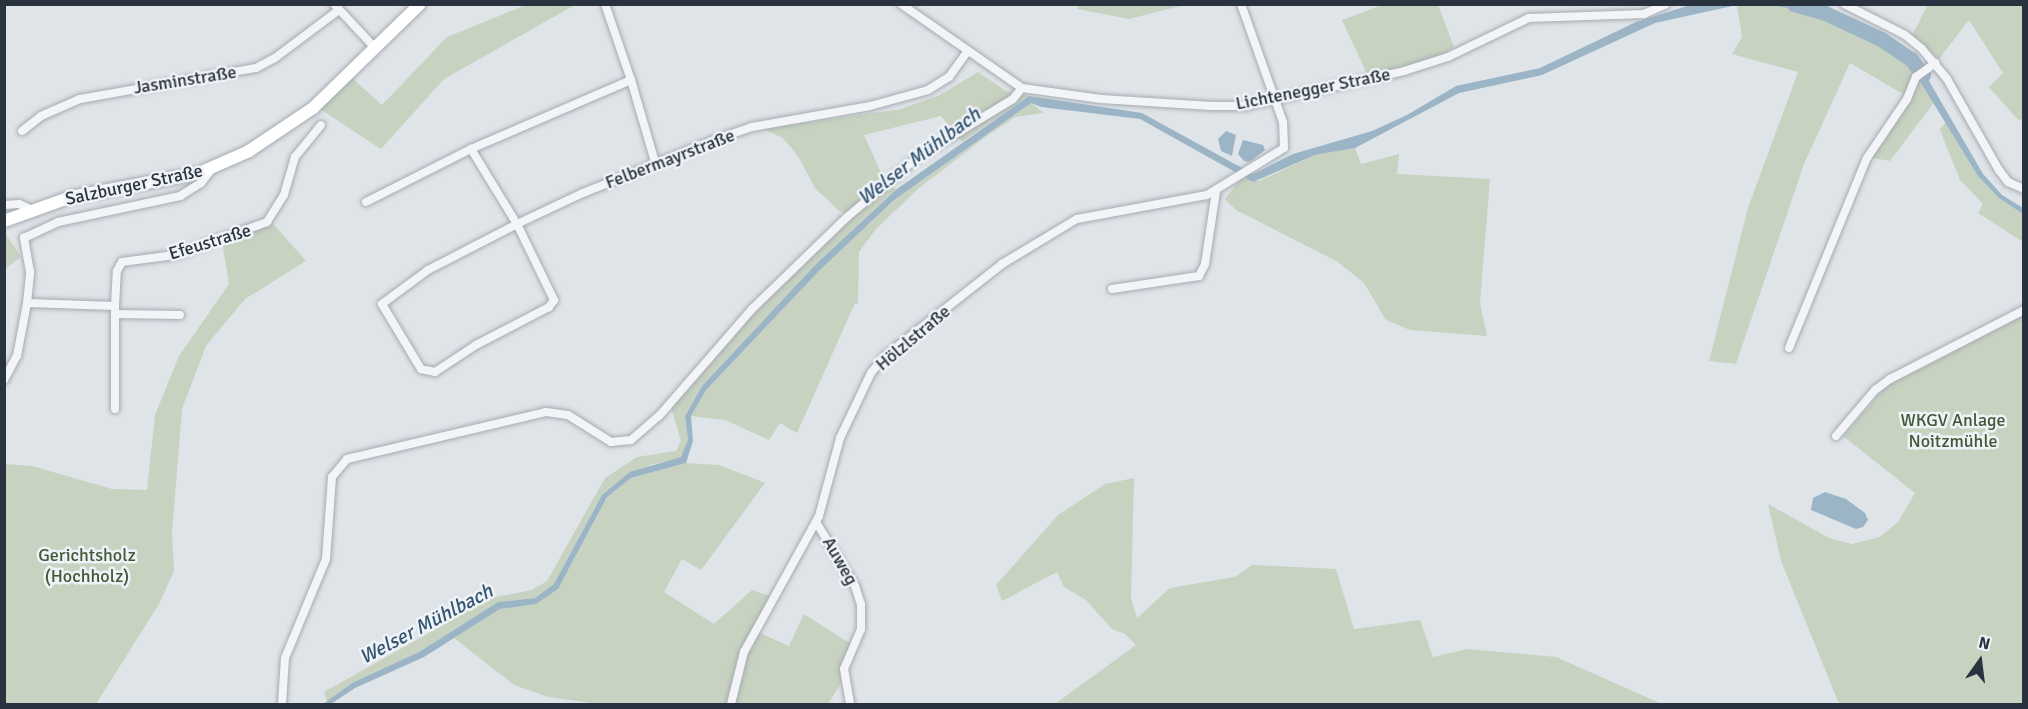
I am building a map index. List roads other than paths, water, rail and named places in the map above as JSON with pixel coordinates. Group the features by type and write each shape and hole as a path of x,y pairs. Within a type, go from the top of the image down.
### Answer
{"main road":[{"name":"Salzburger Straße","path":"6,220 71,197 164,181 213,167 293,123 420,4"}],"street":[{"path":"605,4 631,80 655,162"},
{"name":"Lichtenegger Straße","path":"902,4 967,52 1022,88 1101,99 1212,106 1276,100 1404,71 1448,57 1529,18 1644,14 1666,4"},
{"path":"1241,4 1276,100"},
{"path":"1844,4 1905,35 1935,63 1999,170 2008,182 2024,189"},
{"path":"336,7 375,48"},
{"name":"Jasminstraße","path":"22,131 41,116 80,99 256,68 274,58 336,7"},
{"name":"Felbermayrstraße","path":"517,224 553,290 554,300 549,307 428,373 421,369 382,304 428,270 517,224 655,162 743,130 879,104 928,90 949,77 967,52"},
{"path":"1790,348 1867,158 1907,99 1916,77 1935,63"},
{"path":"366,202 471,149 631,80"},
{"path":"282,705 285,658 326,559 332,477 347,459 546,412 568,416 611,442 631,440 659,416 752,309 846,218 919,156 1013,99 1022,88"},
{"name":"Hölzlstraße","path":"731,705 740,665 751,638 816,522 840,438 871,373 891,351 929,325 995,269 1077,219 1196,199 1216,191 1284,148 1285,131 1276,100"},
{"name":"Efeustraße","path":"115,409 115,310 117,271 122,262 175,255 267,222 284,195 295,157 321,125"},
{"path":"471,149 517,224"},
{"path":"4,380 17,356 27,303 30,272 22,249 24,238 32,232 58,222 180,196 201,183 213,167"},
{"path":"1112,289 1199,276 1205,264 1216,191"},
{"path":"4,205 19,204 30,210"},
{"path":"27,303 180,315"},
{"path":"1836,436 1875,390 1890,379 2024,310"},
{"name":"Auweg","path":"816,522 855,586 861,604 861,630 844,669 850,705"}],"water":[{"path":"1690,5 1737,5 1655,23 1542,75 1459,93 1355,148 1315,155 1253,182 1140,119 1041,107 1031,103 894,200 820,270 706,390 691,416 693,441 686,463 631,478 607,497 558,589 536,604 500,609 424,657 355,688 331,704 323,704 352,683 419,652 498,602 535,598 554,584 602,495 630,472 681,457 688,440 685,416 702,386 816,264 897,189 1029,96 1142,113 1253,174 1293,154 1372,131 1407,115 1456,86 1540,68 1636,22"},
{"path":"1774,5 1794,5 1825,13 1881,39 1911,59 1925,74 1983,174 2002,195 2023,208 2023,214 1999,198 1978,176 1907,60 1878,41 1823,16"},
{"path":"1226,131 1236,135 1232,156 1221,151 1218,139"},
{"path":"1243,140 1263,145 1265,150 1250,162 1244,161 1238,154"},
{"path":"1825,492 1846,499 1865,513 1868,520 1863,527 1856,529 1811,510 1813,498"}],"waterway":[{"name":"Welser Mühlbach","path":"1794,4 1825,13 1881,39 1911,59 1923,75"}],"park label":[{"name":"WKGV Anlage Noitzmühle","path":"1953,431"},
{"name":"Gerichtsholz (Hochholz)","path":"87,566"}]}
